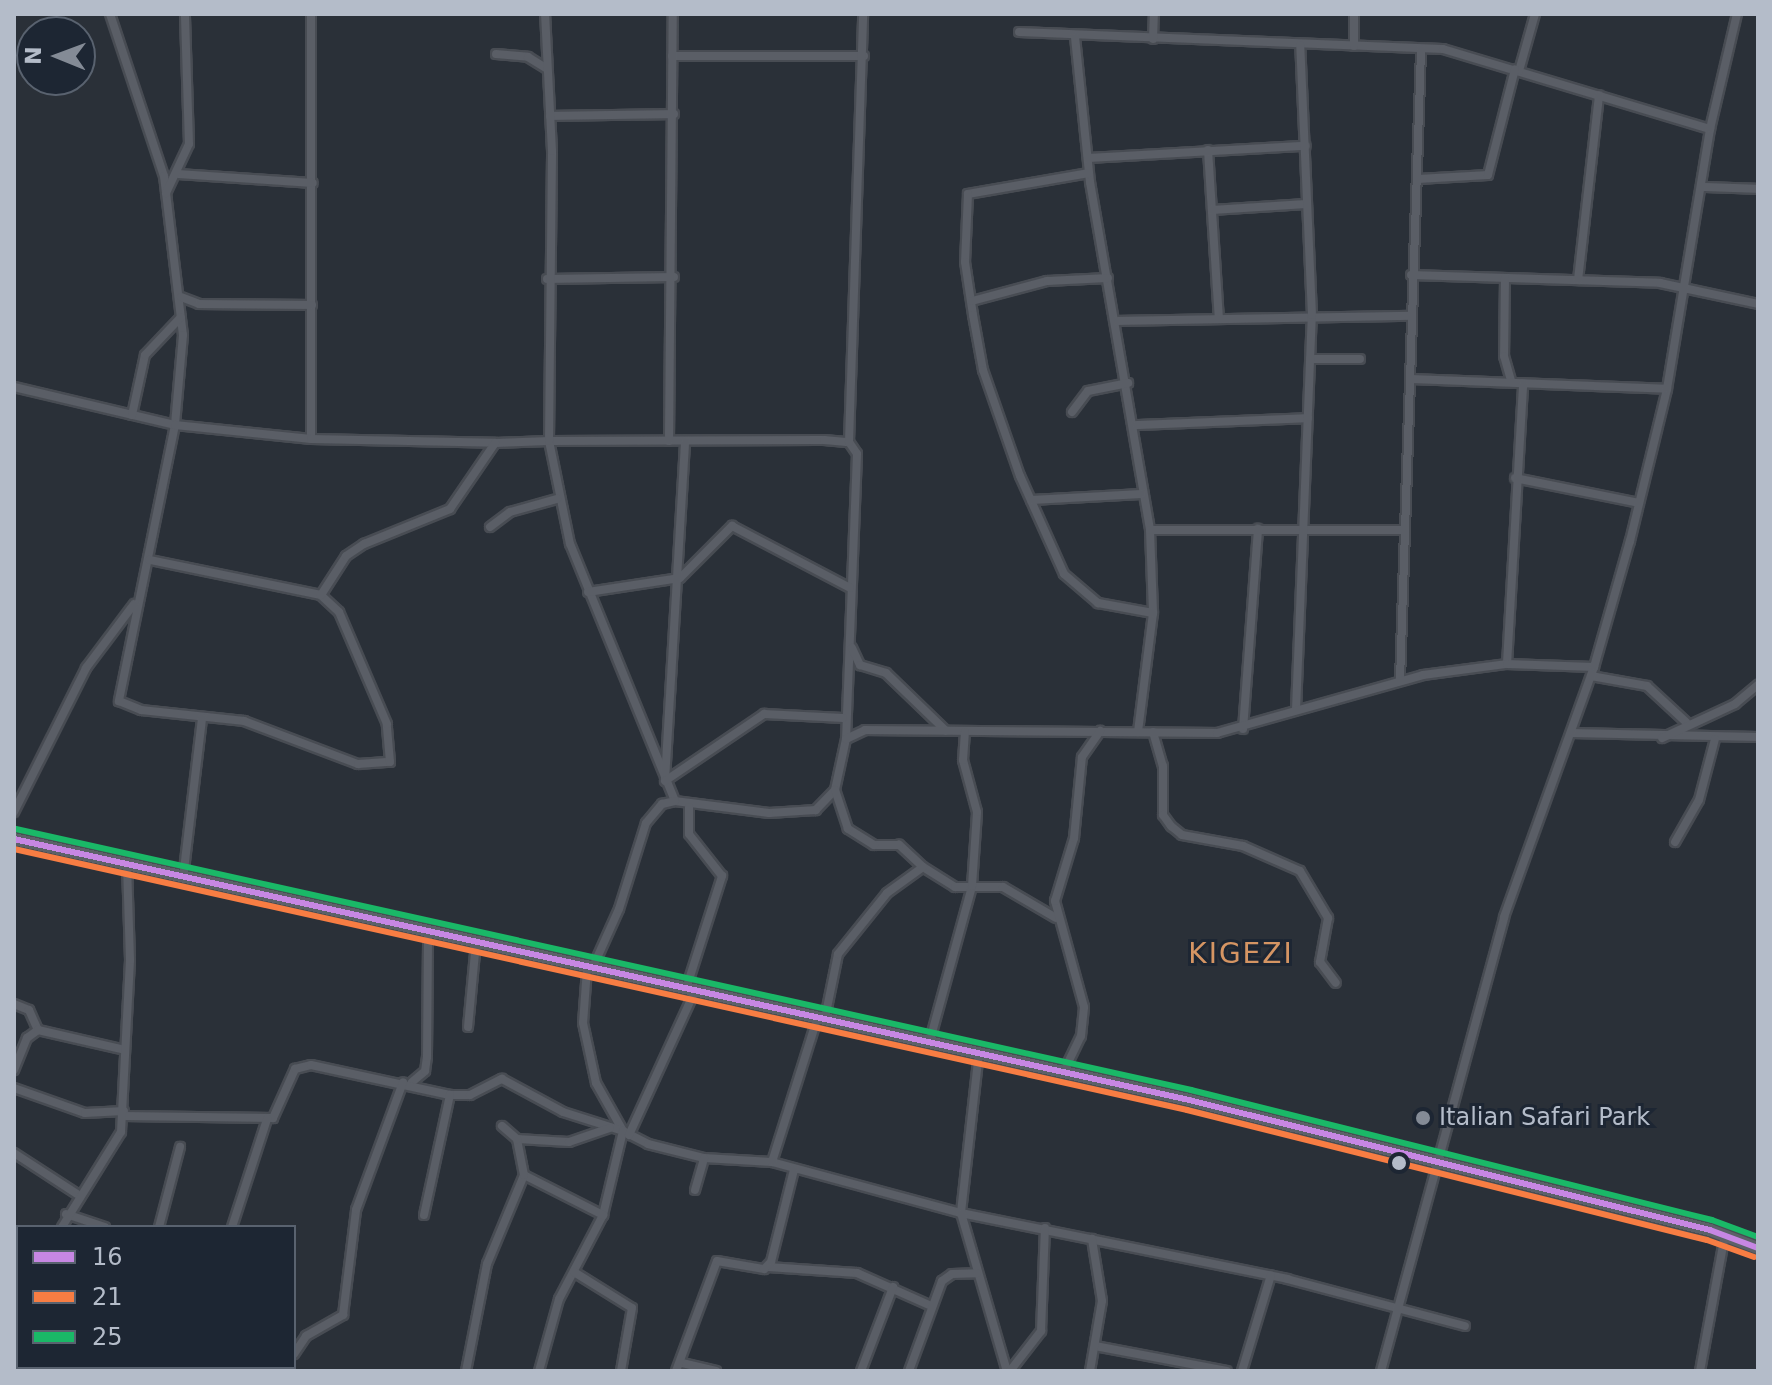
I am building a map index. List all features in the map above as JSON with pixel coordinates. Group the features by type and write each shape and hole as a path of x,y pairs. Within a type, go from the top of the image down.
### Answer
{"main road":[{"path":"14,839 589,970 930,1040 1725,1235 1758,1248"}],"street":[{"path":"110,14 166,193 181,297 175,425 150,560 137,600 119,701 202,718 244,721 358,764 390,762 387,724 339,612 321,595 150,560"},
{"path":"166,193 178,174 190,125 185,14"},
{"path":"311,14 311,439"},
{"path":"545,14 550,116 547,279 549,441 557,499 588,592 675,801"},
{"path":"669,441 674,277 673,14"},
{"path":"863,14 849,442 857,454 850,641 843,718 846,739 835,790 848,829 874,845 899,845 947,885 1012,890 1056,918"},
{"path":"1153,39 1154,14"},
{"path":"1354,14 1354,46"},
{"path":"1418,179 1488,175 1535,14"},
{"path":"1381,1371 1504,917 1592,672 1639,503 1687,289 1710,129 1735,15"},
{"path":"1019,32 1075,37 1463,52 1710,129"},
{"path":"1075,37 1089,173 1136,425 1142,494 1150,530 1153,613 1138,732"},
{"path":"1296,710 1312,315 1300,45"},
{"path":"1400,680 1411,379 1409,316 1418,179 1421,49"},
{"path":"496,54 528,57 547,70"},
{"path":"672,56 864,56"},
{"path":"1578,280 1599,95"},
{"path":"550,116 674,114"},
{"path":"1088,158 1306,146"},
{"path":"1208,150 1219,318"},
{"path":"1089,173 968,194 965,262 983,370 1031,500 1076,590 1098,603 1153,613"},
{"path":"178,174 313,183"},
{"path":"1702,187 1758,189"},
{"path":"1212,210 1306,204"},
{"path":"1411,275 1578,280 1687,289 1758,304"},
{"path":"547,279 674,277"},
{"path":"972,301 1047,281 1108,278"},
{"path":"1505,278 1504,356 1511,381"},
{"path":"181,297 199,304 312,305"},
{"path":"1118,321 1312,315 1409,316"},
{"path":"132,415 145,355 181,317"},
{"path":"1310,359 1360,359"},
{"path":"1411,379 1667,389"},
{"path":"1072,412 1088,391 1128,383"},
{"path":"1507,664 1515,478 1523,383"},
{"path":"14,387 175,425 311,439 495,443 849,442"},
{"path":"1136,425 1308,418"},
{"path":"665,781 680,578 685,442"},
{"path":"321,595 346,556 364,544 450,509 495,443"},
{"path":"1515,478 1639,503"},
{"path":"1031,500 1142,494"},
{"path":"490,527 510,512 557,499"},
{"path":"588,592 680,578 724,529 743,527 850,588"},
{"path":"1243,729 1258,529"},
{"path":"1150,530 1404,530"},
{"path":"14,812 86,668 137,600"},
{"path":"850,641 860,665 886,673 946,732"},
{"path":"846,739 865,730 1153,732 1243,729 1400,680 1507,664 1592,672 1647,686 1686,722"},
{"path":"1661,738 1686,722 1735,704 1758,685"},
{"path":"665,781 764,714 843,718"},
{"path":"183,879 202,718"},
{"path":"1063,1073 1081,1036 1084,1007 1056,918 1062,866 1074,838 1082,757 1100,731"},
{"path":"930,1040 972,886 977,812 963,760 965,732"},
{"path":"1153,732 1163,766 1163,815 1171,826 1182,835 1243,846 1300,871 1328,918 1320,962 1336,983"},
{"path":"1571,733 1661,738 1758,737"},
{"path":"1675,842 1699,800 1715,739"},
{"path":"626,1133 604,1102 586,1040 589,970 619,909 646,823 662,804 675,801 689,807 807,812 835,790"},
{"path":"539,1371 559,1299 603,1215 626,1133 691,990 722,876 689,834 689,807"},
{"path":"63,1225 77,1194 118,1144 124,1114 127,866"},
{"path":"772,1162 822,1017 838,954 887,893 923,867"},
{"path":"296,1351 306,1336 343,1315 356,1210 408,1082 425,1071 428,933"},
{"path":"468,1027 476,943"},
{"path":"14,1004 29,1010 38,1030"},
{"path":"14,1070 27,1038 38,1030 125,1050"},
{"path":"979,1052 961,1213 1008,1371"},
{"path":"14,1088 85,1113 267,1119 278,1113 291,1076 304,1065 408,1082 450,1095 470,1095 502,1079 563,1112 704,1158 772,1162 961,1213 1271,1275 1465,1326"},
{"path":"424,1215 450,1095"},
{"path":"233,1225 267,1119"},
{"path":"502,1126 517,1139 554,1143 610,1128"},
{"path":"466,1371 487,1264 524,1175 517,1139"},
{"path":"160,1225 180,1147"},
{"path":"14,1153 77,1194"},
{"path":"695,1190 704,1158"},
{"path":"768,1267 794,1170"},
{"path":"524,1175 603,1215"},
{"path":"66,1214 99,1225"},
{"path":"1008,1371 1041,1331 1045,1228"},
{"path":"1700,1371 1725,1235"},
{"path":"1090,1371 1102,1292 1092,1239"},
{"path":"716,1371 679,1367 717,1261 857,1273 931,1306"},
{"path":"574,1272 632,1308 621,1371"},
{"path":"909,1371 931,1306 947,1276 977,1273"},
{"path":"1242,1371 1271,1275"},
{"path":"861,1371 893,1287"},
{"path":"1095,1346 1227,1371"},
{"path":"217,1371 245,1369"}],"transit line":[{"name":"25","path":"16,829 1191,1090 1712,1220 1758,1237"},
{"name":"16","path":"14,839 1189,1100 1710,1230 1758,1248"},
{"name":"21","path":"14,849 1187,1110 1707,1240 1754,1257"}],"place":[{"name":"Italian Safari Park","path":"1423,1118"}],"district":[{"name":"KIGEZI","path":"1241,954"}]}
